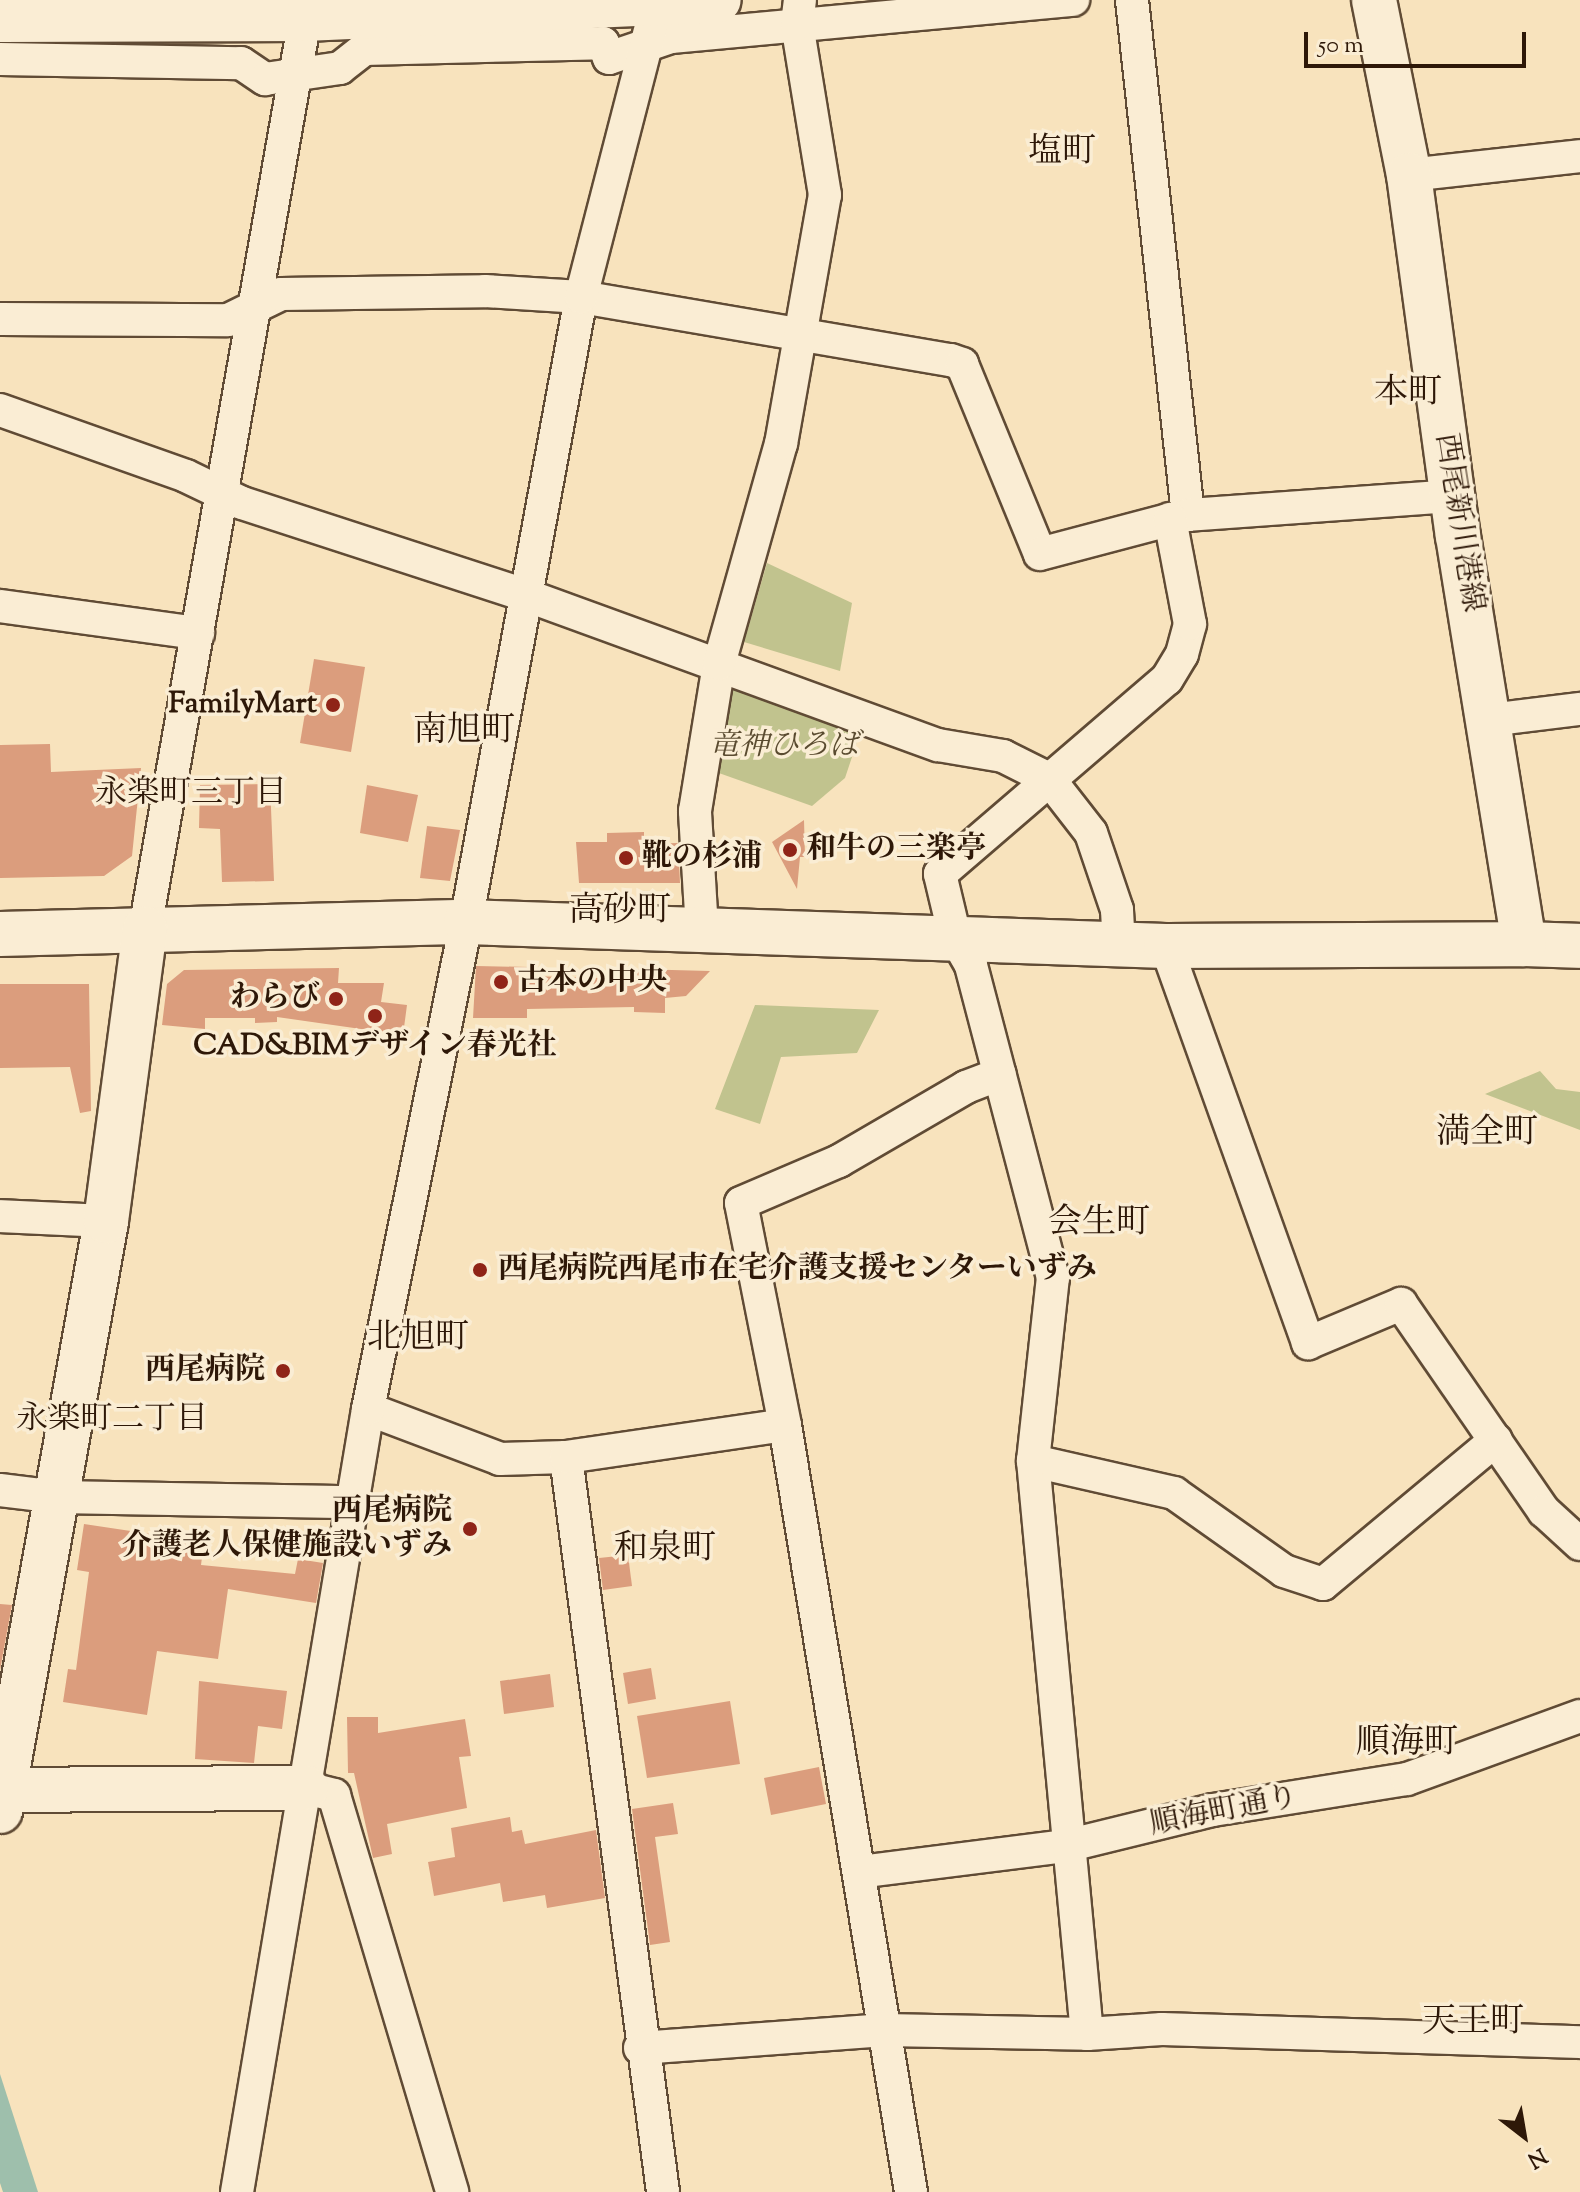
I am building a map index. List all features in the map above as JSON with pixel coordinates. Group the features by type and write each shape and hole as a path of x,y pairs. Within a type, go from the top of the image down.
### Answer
{"street":[{"path":"0,20 107,9 654,17 719,0"},
{"path":"654,17 671,37 798,12 1073,0"},
{"path":"1087,2034 1066,1846 1033,1461 1053,1278 971,965 955,937 940,874 1167,679 1182,654 1190,624 1132,0"},
{"name":"西尾新川港線","path":"1374,0 1409,175 1452,496 1524,944"},
{"path":"307,10 226,493 145,929 106,1221 2,1797 306,1788 334,1795 452,2192"},
{"path":"702,930 695,811 719,664 781,444 825,195 798,12"},
{"path":"0,59 241,63 265,79 340,68 364,49 603,43 609,58 654,17"},
{"path":"237,2192 368,1409 466,922 581,297 654,17"},
{"path":"1409,175 1580,156"},
{"path":"0,319 228,320 259,302 281,294 485,291 581,297 802,332 962,364 1040,554 1179,517 1452,496"},
{"path":"0,410 226,493 242,503 528,596 938,745 1003,756 1049,779 1091,833 1105,863 1119,944"},
{"path":"0,606 198,633"},
{"path":"1490,720 1580,709"},
{"path":"0,934 466,922 1166,946 1580,946"},
{"path":"1166,946 1308,1343 1401,1304 1544,1511 1580,1544"},
{"path":"911,2192 785,1425 741,1203 839,1161 966,1087 1000,1074"},
{"path":"0,1216 106,1221"},
{"path":"368,1409 500,1459 566,1457 785,1425"},
{"path":"1033,1461 1174,1493 1284,1571 1323,1584 1496,1440"},
{"path":"566,1457 640,2048 663,2192"},
{"path":"0,1490 57,1497 353,1502"},
{"name":"順海町通り","path":"859,1872 1066,1846 1213,1810 1407,1779 1580,1716"},
{"path":"640,2048 885,2030 1087,2034 1162,2029 1580,2042"}],"green space":[{"path":"767,563 852,603 840,671 744,642"},
{"name":"竜神ひろば","path":"728,678 863,724 845,778 812,806 716,772"},
{"path":"755,1005 879,1010 857,1053 781,1057 760,1124 715,1109"},
{"path":"1540,1071 1556,1089 1580,1092 1580,1130 1485,1094"}],"shaded area":[{"path":"0,2074 38,2192 3,2192 0,2183"}],"building":[{"name":"FamilyMart","path":"314,659 365,667 351,752 300,743"},
{"path":"50,744 51,772 141,768 132,856 104,876 0,878 0,745"},
{"path":"270,784 274,881 222,882 220,829 199,828 200,785"},
{"path":"367,785 418,795 408,842 360,833"},
{"path":"804,820 805,857 800,857 797,889 772,842"},
{"path":"427,826 460,830 450,881 420,878"},
{"path":"644,832 644,844 678,843 680,883 579,883 576,842 607,842 607,833"},
{"path":"476,966 529,967 529,976 634,979 634,969 710,971 686,996 665,998 665,1013 634,1012 634,1007 527,1009 527,1018 473,1018"},
{"path":"339,968 338,983 384,983 381,1002 407,1005 403,1035 277,1017 277,1022 255,1023 255,1018 205,1018 205,1029 162,1025 167,984 184,970"},
{"path":"0,984 89,984 91,1111 80,1113 70,1067 0,1068"},
{"path":"84,1524 204,1542 201,1565 295,1574 298,1559 323,1563 316,1603 228,1589 218,1659 157,1651 147,1715 63,1702 68,1669 76,1670 89,1572 77,1570"},
{"path":"628,1555 632,1586 603,1590 599,1558"},
{"path":"0,1604 12,1605 0,1670"},
{"path":"651,1668 656,1699 628,1704 623,1673"},
{"path":"550,1674 554,1707 504,1714 500,1681"},
{"path":"199,1681 287,1691 282,1729 258,1726 254,1763 195,1759"},
{"path":"730,1701 740,1764 647,1778 637,1716"},
{"path":"347,1717 378,1717 378,1733 465,1719 471,1756 459,1757 467,1808 387,1824 392,1854 373,1858 354,1773 348,1773"},
{"path":"819,1767 826,1804 771,1815 764,1778"},
{"path":"673,1803 678,1834 655,1837 670,1942 650,1945 632,1809"},
{"path":"510,1817 512,1832 522,1830 525,1844 596,1830 605,1898 547,1908 545,1895 503,1902 500,1883 434,1896 428,1862 455,1857 451,1828"}],"place":[{"name":"FamilyMart","path":"333,705"},
{"name":"和牛の三楽亭","path":"790,850"},
{"name":"靴の杉浦","path":"626,858"},
{"name":"古本の中央","path":"501,982"},
{"name":"わらび","path":"336,999"},
{"name":"CAD&BIMデザイン春光社","path":"375,1016"},
{"name":"西尾病院西尾市在宅介護支援センターいずみ","path":"480,1270"},
{"name":"西尾病院","path":"283,1371"},
{"name":"西尾病院 介護老人保健施設いずみ","path":"470,1529"}],"district":[{"name":"塩町","path":"1062,153"},
{"name":"本町","path":"1408,394"},
{"name":"南旭町","path":"464,732"},
{"name":"永楽町三丁目","path":"191,794"},
{"name":"高砂町","path":"620,912"},
{"name":"満全町","path":"1487,1134"},
{"name":"会生町","path":"1099,1224"},
{"name":"北旭町","path":"418,1339"},
{"name":"永楽町二丁目","path":"112,1420"},
{"name":"和泉町","path":"665,1550"},
{"name":"順海町","path":"1407,1744"},
{"name":"天王町","path":"1473,2023"}]}
